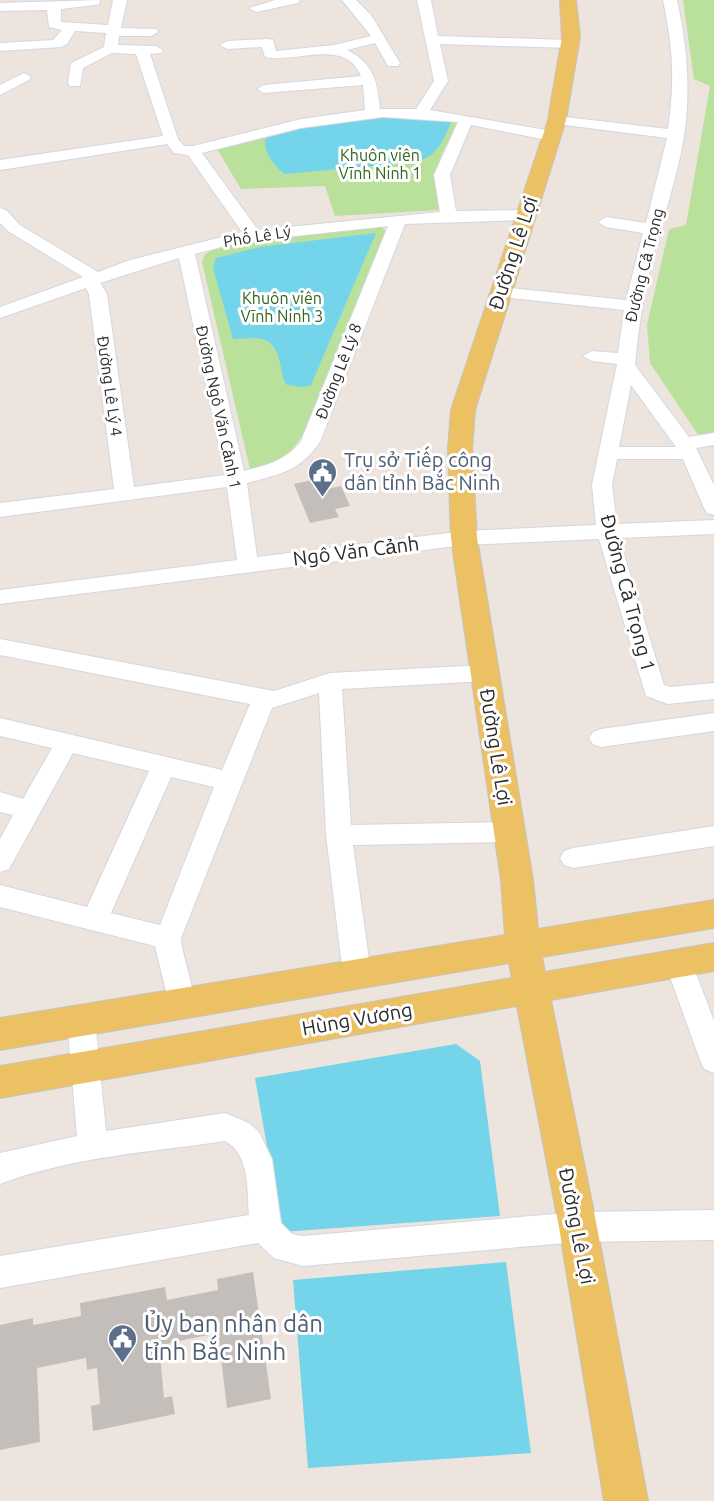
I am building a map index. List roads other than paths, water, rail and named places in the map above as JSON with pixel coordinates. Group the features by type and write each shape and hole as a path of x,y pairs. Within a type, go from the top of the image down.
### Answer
{"main road":[{"name":"Đường Lê Lợi","path":"568,0 570,44 554,128 463,410 460,429 464,538 509,832 523,948 578,1227 626,1501"},
{"path":"0,1034 523,948 714,914"},
{"name":"Hùng Vương","path":"0,1082 714,957"}],"street":[{"path":"0,7 54,6 95,0"},
{"path":"110,49 120,0"},
{"path":"256,8 293,0"},
{"path":"349,0 366,18 393,63"},
{"path":"420,114 441,81 424,0"},
{"name":"Đường Cả Trọng","path":"626,362 631,306 677,135 683,76 677,26 670,0"},
{"path":"273,4 282,19"},
{"path":"54,6 54,24 70,28 151,32"},
{"path":"0,46 56,44 62,41 70,28"},
{"path":"268,43 272,55 334,49 379,38"},
{"path":"433,40 570,44"},
{"path":"226,45 296,42"},
{"path":"75,83 76,66 110,49 149,50 171,139 179,150 193,151 263,135 294,124 372,114 420,114 554,128 677,135"},
{"path":"334,49 361,62 366,68 370,80 372,114"},
{"path":"0,91 24,77"},
{"path":"264,89 370,80"},
{"path":"449,216 442,175 466,120"},
{"path":"0,165 39,157 133,148 171,139"},
{"path":"193,151 227,202 253,235"},
{"path":"0,213 14,228 93,279"},
{"name":"Phố Lê Lý","path":"0,314 93,279 186,250 253,235 449,216 525,215"},
{"name":"Đường Lê Lý 8","path":"0,510 236,480 285,465 300,456 310,442 398,220"},
{"path":"606,222 652,229"},
{"name":"Đường Ngô Văn Cảnh 1","path":"186,250 236,480 248,565"},
{"name":"Đường Lê Lý 4","path":"93,279 98,294 125,495"},
{"path":"501,292 631,306"},
{"path":"592,356 626,362 687,448 714,508"},
{"name":"Đường Cả Trọng 1","path":"626,362 602,485 607,532 654,690 668,696 714,691"},
{"path":"607,453 687,448 714,440"},
{"name":"Ngô Văn Cảnh","path":"0,597 464,538 714,527"},
{"path":"0,647 275,700 288,698 330,681 484,673"},
{"path":"330,681 339,835 357,974"},
{"path":"181,1003 168,951 168,938 264,698"},
{"path":"601,738 714,722"},
{"path":"0,727 229,781"},
{"path":"0,862 66,743"},
{"path":"94,920 164,766"},
{"path":"0,802 29,810"},
{"path":"339,835 509,832"},
{"path":"573,858 714,836"},
{"path":"0,896 168,938"},
{"path":"679,963 714,1060"},
{"path":"81,1020 93,1147"},
{"path":"0,1170 9,1164 93,1147 225,1127 239,1132 250,1143 257,1163 266,1227 272,1238 286,1250 303,1251 578,1227 714,1225"},
{"path":"0,1272 266,1227"}],"water":[{"path":"377,115 452,121 435,151 430,156 416,162 284,174 273,163 266,151 265,140 273,132"},
{"path":"376,233 311,385 304,387 287,385 275,349 266,340 233,339 213,268 216,258 260,247"},
{"path":"456,1044 480,1061 500,1216 282,1232 255,1078"},
{"path":"506,1262 531,1453 308,1468 293,1280"}],"place":[{"name":"Trụ sở Tiếp công dân tỉnh Bắc Ninh","path":"323,498"},
{"name":"Ủy ban nhân dân tỉnh Bắc Ninh","path":"123,1364"}],"park label":[{"name":"Khuôn viên Vĩnh Ninh 1","path":"380,164"},
{"name":"Khuôn viên Vĩnh Ninh 3","path":"282,307"}]}
